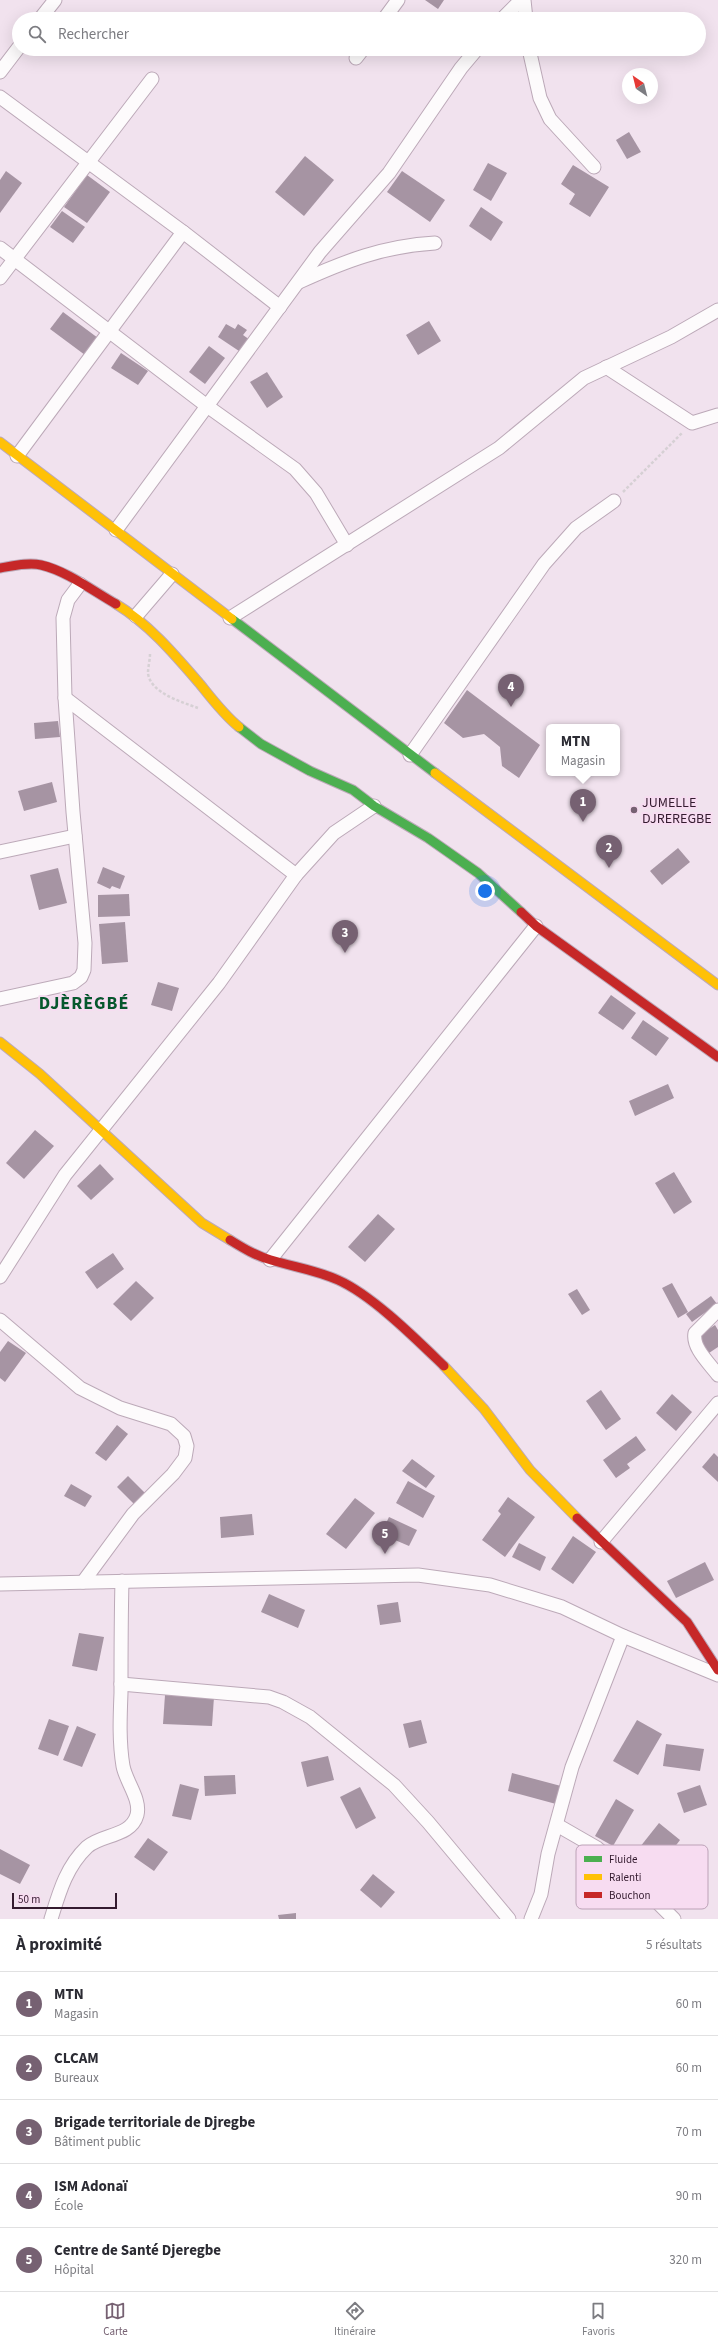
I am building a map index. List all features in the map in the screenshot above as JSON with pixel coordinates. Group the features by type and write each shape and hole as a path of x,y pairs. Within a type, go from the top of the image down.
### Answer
{"main road":[{"path":"0,442 410,755 718,985"},
{"path":"0,568 16,565 40,565 58,572 136,616 205,688 228,718 261,744 310,771 353,790 374,806 428,838 478,873 536,926 718,1057"},
{"path":"0,1042 40,1074 101,1132 202,1223 223,1238 270,1260 310,1269 339,1280 365,1297 415,1338 451,1372 484,1409 530,1470 601,1542 687,1622 718,1670"}],"street":[{"path":"46,12 55,0"},
{"path":"389,12 398,0"},
{"path":"510,12 523,0"},
{"path":"523,0 525,12"},
{"path":"0,72 12,56"},
{"path":"116,530 320,252 389,173 461,68 471,56"},
{"path":"530,56 540,98 550,119 594,168"},
{"path":"0,278 152,80"},
{"path":"0,97 183,232 280,307"},
{"path":"17,456 183,232"},
{"path":"297,283 336,265 381,250 409,245 435,244"},
{"path":"0,248 207,406 295,469 316,493 347,545"},
{"path":"230,618 499,448 584,378 671,337 718,310"},
{"path":"606,368 692,423 718,415"},
{"path":"410,755 544,564 576,528 614,501"},
{"path":"136,616 172,574"},
{"path":"0,1000 73,983 81,977 84,970 85,943 75,836 65,698 63,618 68,600 80,584"},
{"path":"65,698 296,875"},
{"path":"0,1277 65,1175 220,983 296,875 334,833 374,806"},
{"path":"0,852 75,836"},
{"path":"270,1260 536,926"},
{"path":"718,1310 695,1333 694,1338 696,1346 718,1375"},
{"path":"0,1320 80,1388 120,1408 171,1424 184,1436 187,1446 185,1458 173,1474 133,1514 83,1582"},
{"path":"601,1542 718,1403"},
{"path":"0,1584 418,1575 497,1587 562,1607 623,1636 718,1675"},
{"path":"50,1919 63,1882 74,1862 88,1845 123,1831 137,1816 137,1807 128,1783 120,1749 122,1581"},
{"path":"531,1919 540,1894 548,1854 572,1767 623,1636"},
{"path":"121,1684 269,1697 282,1702 310,1717 394,1785 428,1822 509,1919"},
{"path":"557,1825 590,1845"},
{"path":"664,1909 674,1919"}],"path":[{"path":"614,501 692,423"},
{"path":"152,633 148,674 152,683 159,691 200,708"}],"building":[{"path":"425,0 444,0 438,9"},
{"path":"629,132 641,152 627,159 616,140"},
{"path":"305,156 334,180 304,216 275,192"},
{"path":"488,163 507,173 491,201 473,190"},
{"path":"573,165 609,187 590,217 569,204 575,194 561,184"},
{"path":"6,171 22,183 0,213 0,180"},
{"path":"402,171 445,200 430,222 387,192"},
{"path":"87,175 110,192 87,223 64,207"},
{"path":"481,207 503,222 491,241 469,226"},
{"path":"62,211 85,227 73,243 50,227"},
{"path":"63,312 98,338 85,355 50,329"},
{"path":"429,321 441,341 418,355 406,335"},
{"path":"226,324 235,329 238,324 247,330 243,335 250,340 242,353 218,337"},
{"path":"209,346 225,358 205,384 189,372"},
{"path":"121,353 148,371 138,385 111,368"},
{"path":"267,372 283,397 267,408 250,382"},
{"path":"467,690 540,745 519,778 502,766 500,747 484,734 463,738 444,723"},
{"path":"58,721 60,737 35,739 34,723"},
{"path":"52,782 57,802 24,811 18,791"},
{"path":"678,848 690,862 662,885 650,871"},
{"path":"103,867 125,876 120,889 112,886 110,889 97,883"},
{"path":"58,868 67,903 39,910 30,875"},
{"path":"129,894 130,916 98,917 98,895"},
{"path":"125,922 128,962 102,964 99,924"},
{"path":"158,982 179,988 172,1011 151,1005"},
{"path":"611,995 636,1013 623,1030 598,1013"},
{"path":"643,1020 669,1038 656,1056 631,1038"},
{"path":"668,1084 674,1098 635,1116 629,1101"},
{"path":"35,1130 54,1146 24,1179 6,1163"},
{"path":"100,1164 114,1179 91,1200 77,1186"},
{"path":"674,1172 692,1202 674,1214 655,1183"},
{"path":"378,1214 395,1229 365,1262 348,1247"},
{"path":"113,1253 124,1269 97,1289 85,1272"},
{"path":"136,1281 154,1298 131,1321 113,1304"},
{"path":"672,1283 688,1312 678,1318 662,1288"},
{"path":"577,1289 590,1310 582,1315 568,1294"},
{"path":"711,1296 717,1304 692,1322 686,1314"},
{"path":"715,1325 718,1330 718,1347 709,1353 698,1336"},
{"path":"8,1341 26,1353 5,1382 0,1378 0,1352"},
{"path":"601,1390 621,1419 606,1430 586,1401"},
{"path":"672,1394 692,1412 676,1431 656,1413"},
{"path":"117,1425 128,1434 106,1461 95,1453"},
{"path":"636,1436 646,1450 627,1464 630,1468 616,1478 603,1460"},
{"path":"714,1453 718,1457 718,1482 702,1467"},
{"path":"412,1459 435,1476 426,1488 402,1471"},
{"path":"128,1476 148,1496 136,1506 117,1487"},
{"path":"408,1481 435,1496 423,1518 396,1503"},
{"path":"71,1484 92,1496 85,1507 64,1496"},
{"path":"508,1497 535,1517 505,1557 482,1540 501,1514 498,1511"},
{"path":"355,1498 375,1513 346,1549 326,1534"},
{"path":"252,1514 254,1535 221,1538 220,1517"},
{"path":"389,1517 417,1530 409,1546 381,1534"},
{"path":"573,1536 596,1552 573,1584 551,1569"},
{"path":"519,1543 546,1557 540,1571 512,1557"},
{"path":"705,1562 714,1580 676,1598 667,1581"},
{"path":"269,1594 305,1610 298,1628 261,1612"},
{"path":"398,1602 401,1622 380,1625 377,1605"},
{"path":"79,1633 104,1637 97,1671 72,1666"},
{"path":"165,1695 214,1697 212,1726 163,1724"},
{"path":"49,1719 69,1726 58,1756 38,1749"},
{"path":"421,1720 427,1743 409,1748 403,1724"},
{"path":"637,1720 662,1734 638,1775 613,1761"},
{"path":"77,1726 96,1734 82,1767 63,1760"},
{"path":"666,1744 704,1749 700,1771 663,1766"},
{"path":"328,1756 334,1780 307,1787 301,1762"},
{"path":"512,1773 561,1786 556,1804 508,1791"},
{"path":"235,1775 236,1794 205,1796 204,1776"},
{"path":"180,1784 199,1789 191,1820 172,1816"},
{"path":"700,1785 707,1805 684,1813 677,1793"},
{"path":"360,1787 376,1818 356,1829 340,1797"},
{"path":"616,1799 634,1810 614,1845 595,1836"},
{"path":"659,1823 680,1840 676,1845 642,1845"},
{"path":"148,1838 168,1852 154,1871 134,1857"},
{"path":"0,1849 30,1865 20,1884 0,1874"},
{"path":"373,1874 395,1892 381,1908 360,1890"},
{"path":"296,1913 296,1919 279,1919 278,1915"}],"traffic: fast":[{"path":"232,619 435,773"},
{"path":"239,727 261,744 310,771 353,790 374,806 428,838 478,873 521,912"}],"traffic: slow":[{"path":"0,442 232,619"},
{"path":"116,604 150,630 191,673 223,712 239,727"},
{"path":"435,773 718,985"},
{"path":"0,1042 40,1074 202,1223 230,1240"},
{"path":"444,1366 484,1409 530,1470 577,1518"}],"traffic: jam":[{"path":"0,568 31,564 51,568 80,582 116,604"},
{"path":"521,912 536,926 718,1057"},
{"path":"230,1240 260,1256 321,1274 338,1280 351,1287 393,1318 444,1366"},
{"path":"577,1518 687,1622 718,1670"}],"place":[{"name":"ISM Adonaï","path":"511,707"},
{"name":"JUMELLE DJREREGBE","path":"634,810"},
{"name":"MTN","path":"583,822"},
{"name":"CLCAM","path":"609,868"},
{"name":"Brigade territoriale de Djregbe","path":"345,953"},
{"name":"Centre de Santé Djeregbe","path":"385,1554"}],"district":[{"name":"DJÈRÈGBÉ","path":"84,1003"}]}
